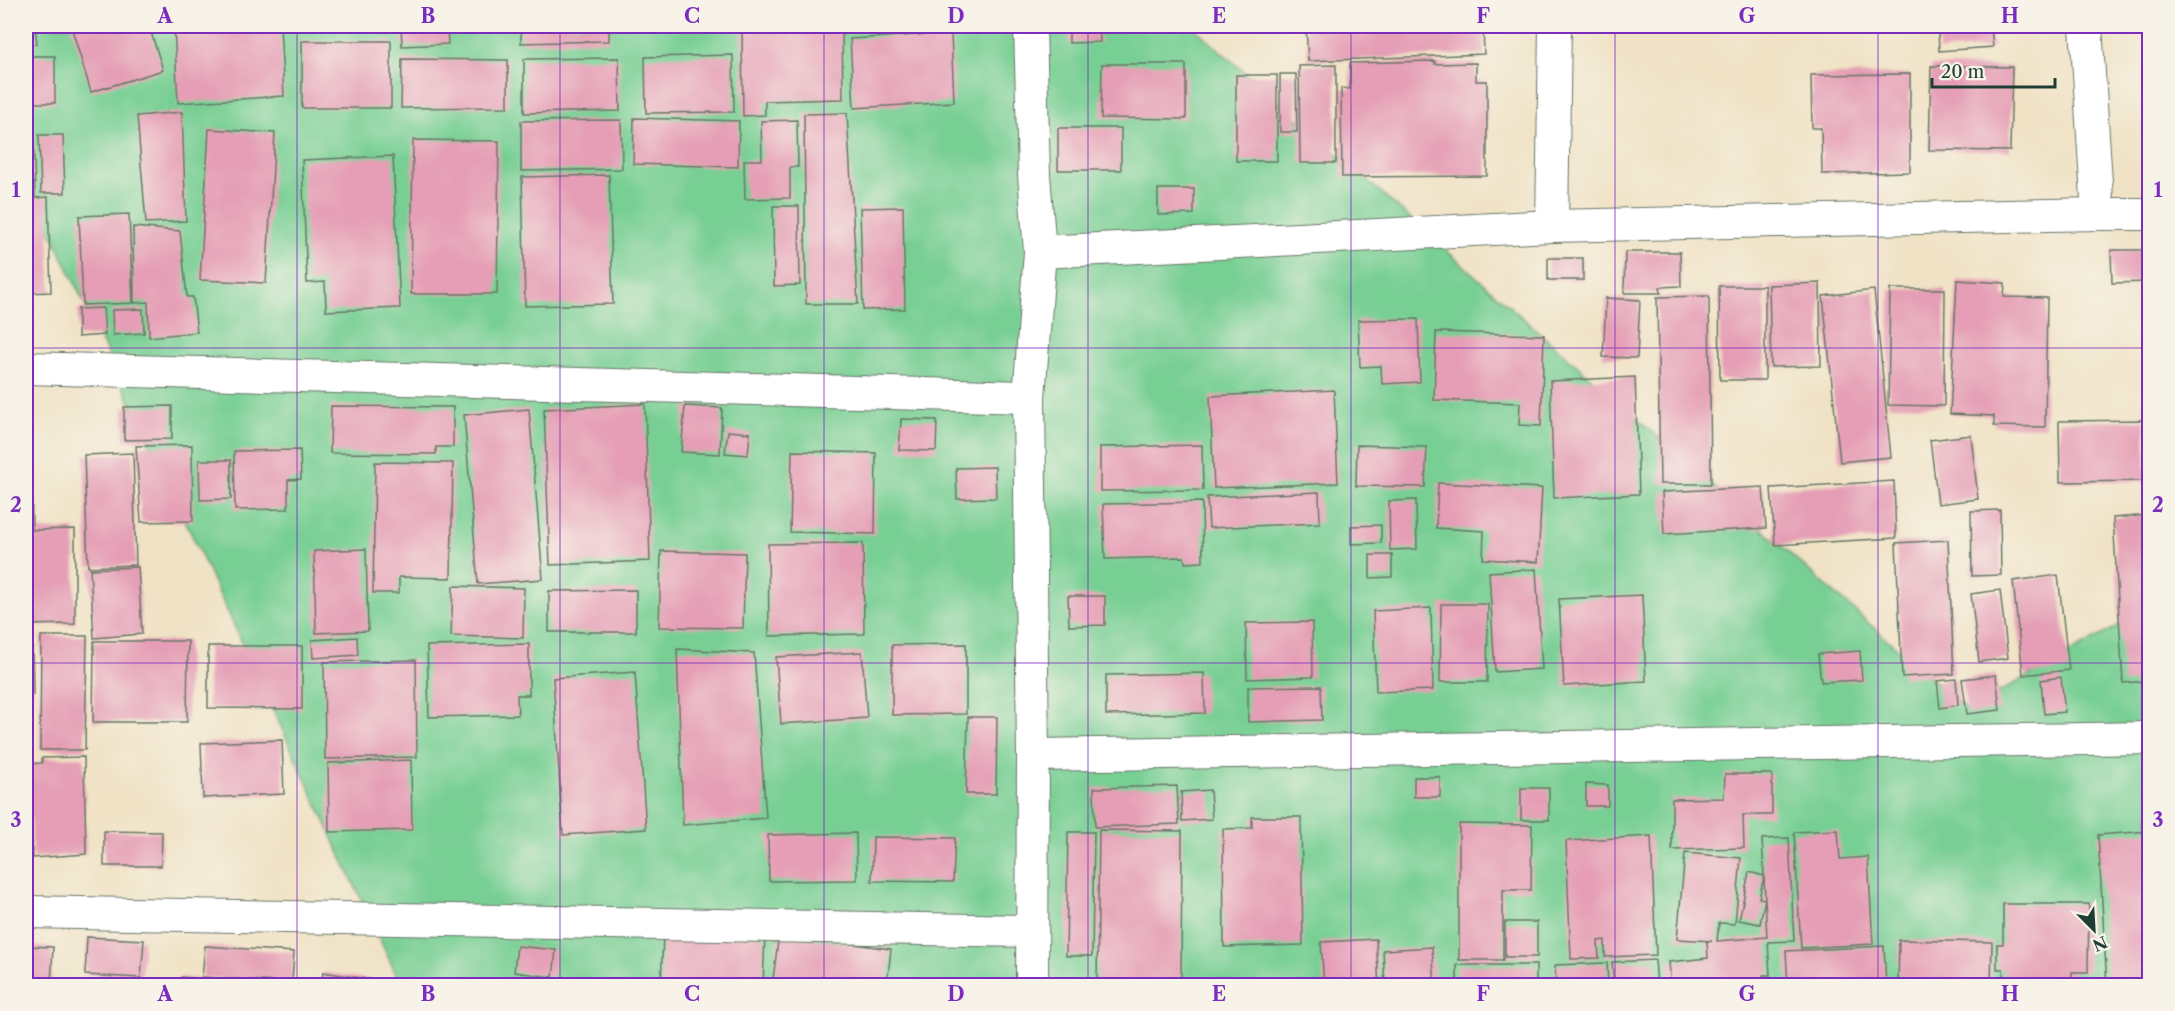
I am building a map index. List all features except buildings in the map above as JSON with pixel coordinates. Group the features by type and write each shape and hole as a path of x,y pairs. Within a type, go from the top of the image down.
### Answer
{"street":[{"path":"1030,26 1034,175 1040,252 1029,397 1033,755 1032,986"},
{"path":"1552,226 1555,26"},
{"path":"2086,26 2098,214"},
{"path":"1040,252 1552,226 2150,214"},
{"path":"26,368 1029,397"},
{"path":"1033,755 2150,738"},
{"path":"26,912 1031,931"}],"green space":[{"path":"26,26 1192,26 1967,710 2149,609 2149,985 401,985 26,178"}]}
